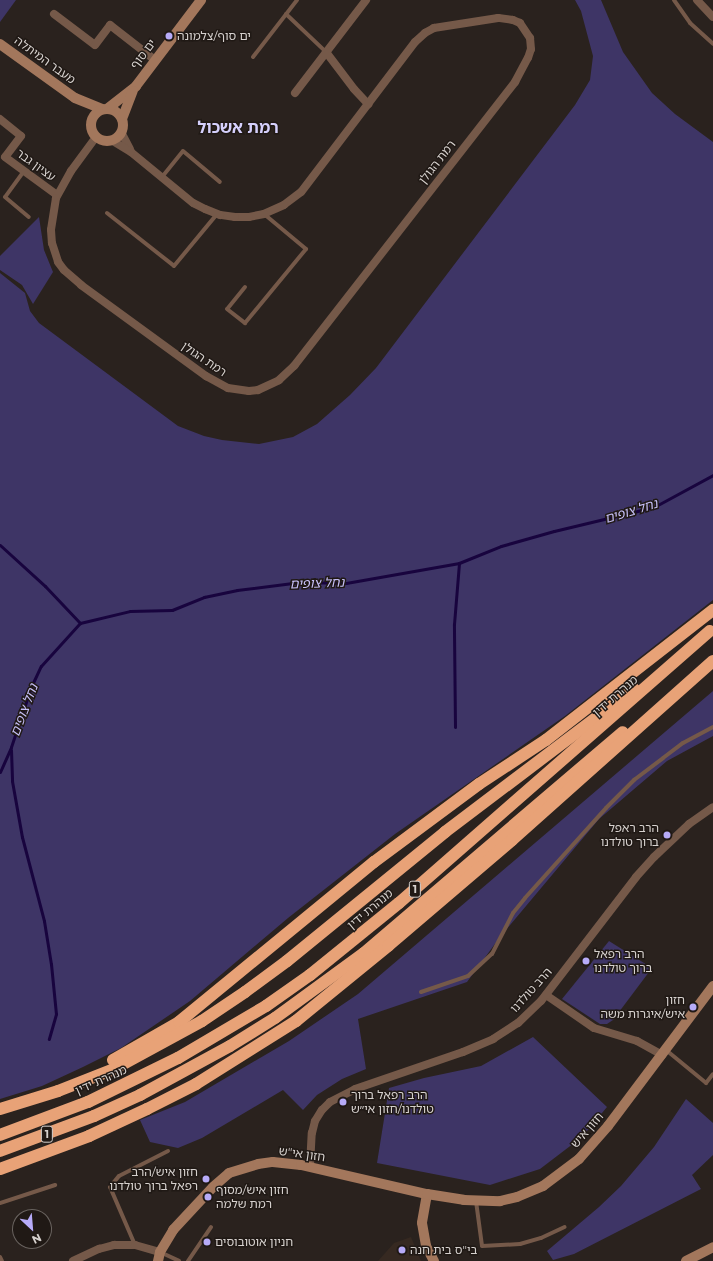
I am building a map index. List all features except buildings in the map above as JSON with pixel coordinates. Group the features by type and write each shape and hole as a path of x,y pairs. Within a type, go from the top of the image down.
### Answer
{"highway":[{"path":"58,1091 180,1022 374,862 479,784 546,740 713,610"},
{"path":"0,1109 58,1091 114,1069 202,1021 245,992 312,941 445,832 712,630"},
{"name":"מנהרת ידין","path":"0,1135 88,1102 178,1058 260,1010 310,975 399,903 712,630"},
{"name":"1","path":"0,1151 94,1116 140,1095 230,1046 275,1018 364,953 582,766 713,657"},
{"path":"0,1169 89,1136 147,1109 196,1084 296,1021 388,946 501,850 713,661"}],"street":[{"name":"ים סוף","path":"122,120 136,86 201,0"},
{"path":"295,93 366,0"},
{"path":"697,0 713,17"},
{"path":"54,14 95,44 110,25 155,60"},
{"name":"רמת הגולן","path":"96,137 71,171 57,195 52,219 52,243 58,262 67,273 87,290 217,384 238,390 258,390 279,380 294,366 515,82 528,58 531,49 530,38 520,23 513,20 498,18 434,28 425,33 414,42 301,192 284,205 264,214 249,217 217,214 193,203 131,152 112,140"},
{"name":"מעבר המיתלה","path":"0,44 75,98 104,109"},
{"path":"326,52 354,89 368,104"},
{"name":"ים סוף","path":"104,109 136,86"},
{"name":"מעבר המיתלה","path":"75,98 91,121"},
{"path":"104,109 115,111 122,120 121,132 112,140 103,141 96,137 91,130 91,121 95,114 104,109"},
{"name":"עציון גבר","path":"0,119 21,136 5,157 57,195"},
{"name":"רמת הגולן","path":"121,132 131,152"},
{"name":"הרב טולדנו","path":"310,1166 312,1133 315,1121 322,1110 330,1102 355,1089 428,1065 478,1046 518,1023 546,995 636,877 654,857 689,824 713,807"},
{"name":"חזון איש","path":"427,1194 476,1201 500,1200 517,1197 543,1186 560,1174 591,1147 664,1053 713,986"},
{"path":"546,995 594,1028 637,1041 664,1053"},
{"name":"חזון אי\"ש","path":"151,1261 159,1257 173,1230 212,1187 230,1173 249,1165 266,1162 293,1163 427,1194"},
{"path":"427,1194 423,1210 423,1229 426,1246 434,1261"},
{"path":"73,1261 107,1247 135,1245 159,1257"},
{"path":"686,1261 713,1247"}],"lane":[{"path":"253,57 297,0"},
{"path":"674,0 690,23 713,44"},
{"path":"286,14 326,52"},
{"path":"162,177 183,151 220,182"},
{"path":"24,171 5,197 29,217"},
{"path":"107,213 174,266 217,214"},
{"path":"245,287 227,309 245,323 306,248 264,214"},
{"path":"421,992 468,976 492,954 514,913 525,898 606,808 634,780 663,758 683,743 713,727"},
{"path":"664,1053 706,1083 713,1074"},
{"path":"135,1245 110,1187 119,1176 168,1151"},
{"path":"0,1203 55,1185"},
{"path":"476,1201 482,1246 520,1244 541,1238 566,1227"},
{"path":"188,1261 211,1227"},
{"path":"0,1256 2,1261"},
{"path":"159,1257 179,1261"}],"shaded area":[{"path":"0,0 16,0 0,22"},
{"path":"575,0 601,0 623,52 652,93 675,114 713,142 713,600 565,716 395,834 288,918 190,1001 121,1048 42,1086 0,1099 0,273 25,293 30,311 39,323 178,426 204,436 222,440 259,444 293,437 317,424 350,395 376,368 575,105 590,80 593,56 581,11"},
{"path":"39,217 44,250 53,272 33,304 22,285 0,270 0,256"},
{"path":"713,691 713,736 667,761 599,819 500,937 467,982 358,1019 366,1069 342,1079 317,1095 303,1110 283,1090 202,1138 178,1148 150,1142 140,1120 185,1102 289,1041 358,994"},
{"path":"609,941 652,968 613,1020 607,1024 600,1024 562,999"},
{"path":"533,1037 607,1107 582,1137 540,1169 490,1185 377,1163 389,1088 424,1078 481,1066"},
{"path":"686,1099 713,1123 713,1155 692,1175 701,1189 574,1254 553,1260 547,1251 599,1207 621,1186 654,1147"},
{"name":"בי\"ס בית חנה","path":"411,1237 421,1261 378,1261 394,1243"}],"waterway":[{"name":"נחל צופים","path":"0,772 11,747 31,687 41,666 80,623 130,611 172,610 204,597 237,590 300,582 346,583 459,563 501,546 554,531 654,507 713,475"},
{"path":"0,545 45,586 80,623"},
{"path":"455,727 454,624 459,563"},
{"path":"11,750 12,781 22,837 44,921 51,964 56,1014 49,1039"}],"place":[{"name":"ים סוף/צלמונה","path":"169,36"},
{"name":"הרב ראפל ברוך טולדנו","path":"667,835"},
{"name":"הרב רפאל ברוך טולדנו","path":"586,961"},
{"name":"חזון איש/איגרות משה","path":"693,1007"},
{"name":"הרב רפאל ברוך טולדנו/חזון אי״ש","path":"343,1102"},
{"name":"חזון איש/הרב רפאל ברוך טולדנו","path":"206,1179"},
{"name":"חזון איש/מסוף רמת שלמה","path":"208,1197"},
{"name":"חניון אוטובוסים","path":"207,1242"},
{"name":"בי\"ס בית חנה","path":"402,1250"}],"district":[{"name":"רמת אשכול","path":"238,128"}]}
